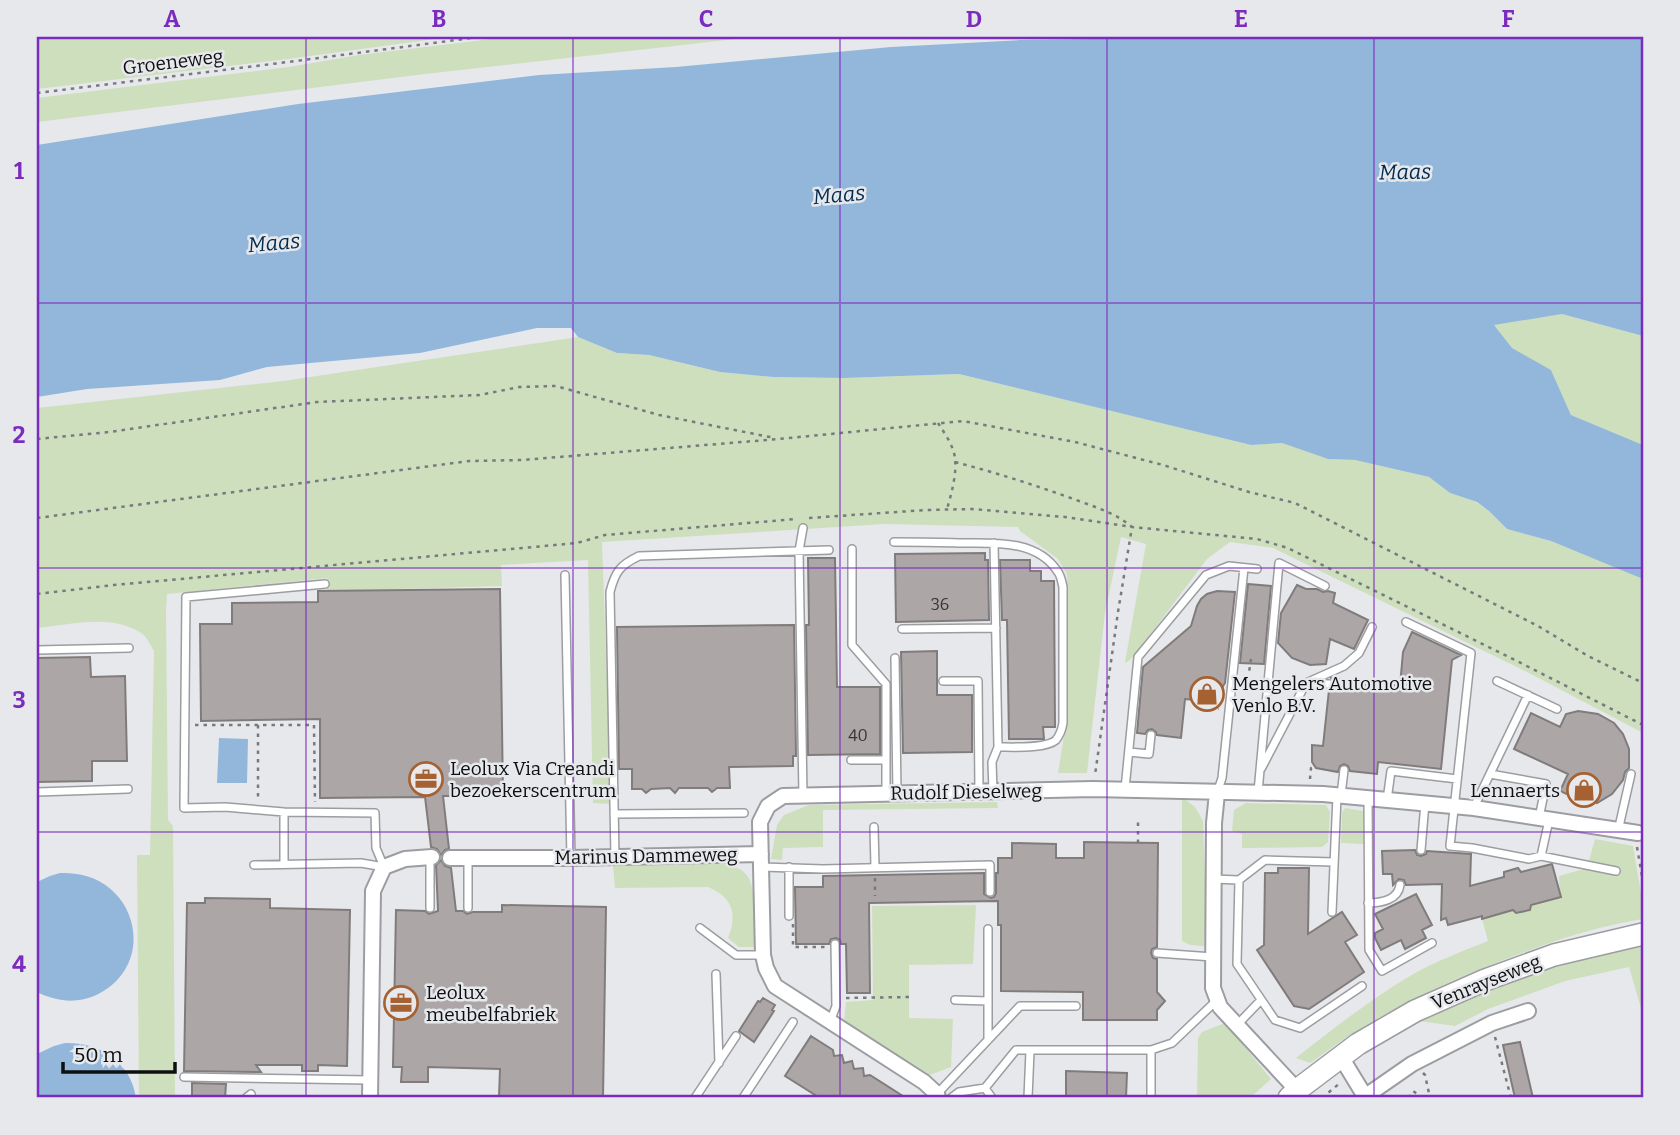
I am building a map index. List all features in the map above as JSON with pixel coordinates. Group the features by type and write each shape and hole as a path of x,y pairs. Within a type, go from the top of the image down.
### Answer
{"street":[{"name":"Rudolf Dieselweg","path":"761,861 760,822 768,806 783,796 1093,789 1339,795 1474,808 1639,833"},
{"path":"1217,793 1214,823 1213,988 1220,1007 1293,1094"},
{"path":"370,1098 373,891 384,867 405,859 431,858"},
{"name":"Marinus Dammeweg","path":"450,858 761,861 763,955 775,986 924,1082 942,1097"},
{"name":"Venrayseweg","path":"1293,1094 1345,1066 1358,1044 1415,1012 1485,980 1554,955 1643,934"},
{"name":"Venrayseweg","path":"1345,1066 1365,1098 1412,1064 1492,1023 1528,1011"}],"lane":[{"path":"803,528 799,551 803,796"},
{"path":"894,542 1019,545 1047,560 1059,573 1063,587 1062,730 1056,740 1046,745 998,747"},
{"path":"986,792 998,747 994,543"},
{"path":"852,549 852,645 886,684 886,760 892,794"},
{"path":"615,858 610,592 614,577 624,563 639,556 829,550"},
{"path":"1258,793 1279,564 1325,586"},
{"path":"1125,790 1138,657 1206,575 1229,566 1257,569"},
{"path":"1217,793 1222,778 1244,568"},
{"path":"565,575 571,858"},
{"path":"325,584 186,597 184,808 375,813 376,848 384,867"},
{"path":"1406,622 1471,653 1450,846 1530,859 1541,856 1616,871"},
{"path":"1259,773 1306,683 1344,666 1359,653 1372,627"},
{"path":"902,629 996,628"},
{"path":"37,650 129,648"},
{"path":"892,794 895,658"},
{"path":"943,681 978,681 986,792"},
{"path":"1497,681 1557,709"},
{"path":"1306,683 1329,684"},
{"path":"1474,808 1528,695"},
{"path":"1129,752 1149,754 1151,735"},
{"path":"851,761 886,760"},
{"path":"1332,912 1339,795 1344,770"},
{"path":"1387,800 1391,771 1457,779"},
{"path":"1490,774 1546,784 1541,856"},
{"path":"1618,831 1631,774"},
{"path":"37,792 128,789"},
{"path":"1368,798 1369,950 1382,971 1432,943"},
{"path":"1421,850 1424,803"},
{"path":"284,812 284,864"},
{"path":"614,814 744,813"},
{"path":"874,827 875,867"},
{"path":"430,908 431,858"},
{"path":"468,858 468,908"},
{"path":"1213,879 1239,880 1265,860 1334,862"},
{"path":"761,861 789,867 823,869 990,865 990,892"},
{"path":"254,865 361,863 384,867"},
{"path":"789,867 789,916"},
{"path":"1239,880 1237,964 1275,1020 1300,1028 1362,986"},
{"path":"1368,903 1381,903 1397,894 1400,885"},
{"path":"700,928 736,955 763,955"},
{"path":"988,929 988,1041"},
{"path":"830,1022 836,1006 835,944"},
{"path":"1157,953 1213,957"},
{"path":"716,974 719,1063"},
{"path":"955,1000 988,1001"},
{"path":"942,1097 985,1088 1016,1050 1151,1050 1172,1043 1217,1000"},
{"path":"1237,1026 1261,1000"},
{"path":"942,1097 1020,1006 1076,1006"},
{"path":"743,1098 793,1022"},
{"path":"695,1098 736,1036"},
{"path":"1151,1050 1151,1098"},
{"path":"1028,1098 1030,1051"},
{"path":"184,1077 371,1080"},
{"path":"985,1088 992,1098"}],"path":[{"name":"Groeneweg","path":"37,93 479,37"},
{"path":"37,439 109,432 317,402 480,395 519,387 556,386 659,415 779,439"},
{"path":"37,518 469,461 522,460 963,421 1075,442 1295,503 1538,626 1588,656 1643,683"},
{"path":"939,423 949,440 955,462 947,509"},
{"path":"955,462 1041,487 1124,519 1132,527 1093,789"},
{"path":"1248,679 1251,659"},
{"path":"1233,677 1268,681"},
{"path":"1209,698 1212,708 1229,710"},
{"path":"185,725 314,725 315,812"},
{"path":"258,725 258,811"},
{"path":"1138,822 1138,843"},
{"path":"1639,833 1643,882"},
{"path":"875,867 875,895"},
{"path":"789,916 793,922 793,947 811,947"},
{"path":"836,998 909,997"},
{"path":"1492,1023 1511,1098"},
{"path":"1412,1064 1425,1075 1430,1098"},
{"path":"1322,1098 1345,1066"},
{"path":"1409,1098 1413,1091 1423,1098"}],"green space":[{"path":"37,37 450,37 37,89"},
{"path":"508,37 753,37 37,122 37,98"},
{"path":"1562,314 1643,336 1643,445 1571,415 1551,370 1512,349 1493,324"},
{"path":"578,337 617,353 649,355 720,372 773,377 844,378 959,374 1251,445 1282,443 1328,459 1355,460 1429,477 1450,493 1476,502 1507,529 1551,541 1643,579 1643,733 1531,674 1273,548 1230,542 1207,559 1126,663 1146,544 1121,537 1105,613 1087,773 1058,773 1068,711 1067,574 1058,559 1018,527 884,524 602,542 614,804 593,803 588,560 501,565 502,586 327,591 327,578 167,594 168,820 173,826 175,1098 139,1098 137,855 150,855 154,651 143,634 117,623 90,622 37,628 37,408 283,381"},
{"path":"1182,797 1195,807 1203,821 1206,907 1204,946 1190,945 1182,941"},
{"path":"997,802 998,808 823,810 823,847 783,848 782,860 771,859 777,825 784,815 809,805"},
{"path":"1246,803 1326,805 1330,812 1328,842 1322,847 1242,848 1242,834 1232,831 1234,810"},
{"path":"1345,808 1363,811 1364,844 1341,843 1342,813"},
{"path":"1595,839 1633,846 1643,919 1577,934 1495,963 1400,1006 1356,1031 1310,1063 1296,1058 1405,979 1488,941 1482,919 1560,897 1559,876 1587,868"},
{"path":"723,864 741,869 751,883 754,947 739,947 728,938 732,921 731,907 723,896 708,887 615,888 613,865"},
{"path":"976,905 973,964 909,965 909,1018 953,1019 951,1067 927,1076 844,1022 846,1002 873,1000 872,906"},
{"path":"1643,946 1643,1015 1629,967 1565,981 1488,1009 1455,1026 1419,1021 1528,975 1585,957"},
{"path":"1225,1023 1271,1079 1250,1098 1197,1098 1198,1038 1202,1032"}],"water":[{"name":"Maas","path":"1230,37 1643,38 1643,336 1562,314 1494,325 1512,348 1551,370 1571,415 1643,445 1643,579 1551,541 1507,529 1477,502 1450,493 1429,477 1355,460 1328,459 1282,443 1251,445 959,374 844,378 773,377 720,372 649,355 617,353 578,337 571,328 537,328 420,353 267,367 220,380 87,389 37,397 37,145 298,104 539,75 676,67 891,47 1021,40"},
{"path":"219,738 248,739 247,783 217,783"},
{"path":"60,873 86,876 107,886 123,902 131,922 133,943 128,964 115,982 94,996 80,1000 51,998 37,992 37,882"},
{"path":"65,1043 90,1046 112,1057 128,1074 136,1098 37,1098 37,1054"}],"building":[{"path":"985,553 985,560 988,560 989,620 896,622 895,554"},
{"path":"808,558 835,558 837,687 880,687 880,754 808,755"},
{"path":"1000,560 1030,560 1030,571 1041,571 1041,581 1054,581 1055,727 1043,727 1044,739 1009,739 1007,620 1002,620"},
{"path":"1248,584 1271,586 1264,664 1240,663"},
{"path":"1297,585 1335,593 1333,603 1368,620 1354,649 1330,639 1326,664 1310,665 1292,658 1278,643 1281,613"},
{"path":"500,589 503,796 443,796 449,849 441,855 437,849 431,847 425,797 320,798 320,719 201,721 200,624 232,624 232,603 318,602 318,591"},
{"path":"1217,591 1235,592 1225,683 1220,691 1209,698 1185,699 1181,738 1157,735 1152,729 1145,734 1137,733 1143,667 1191,626 1201,599"},
{"path":"794,625 796,756 793,756 793,766 729,767 730,788 717,788 712,792 708,788 679,788 675,793 670,788 651,789 646,793 642,789 632,789 632,769 619,769 617,627"},
{"path":"1412,632 1461,655 1452,660 1441,769 1378,762 1377,774 1350,771 1344,764 1338,772 1316,768 1312,762 1312,745 1323,746 1329,690 1335,685 1331,678 1400,686 1403,652"},
{"path":"937,651 937,695 972,695 972,752 903,753 901,652"},
{"path":"90,657 91,677 125,676 127,761 92,761 92,781 37,782 37,658"},
{"path":"1578,711 1598,714 1614,723 1623,734 1629,749 1629,768 1623,780 1612,794 1597,803 1573,791 1571,796 1560,791 1568,774 1514,749 1531,713 1560,727 1566,714"},
{"path":"1084,842 1158,843 1157,947 1152,949 1151,953 1153,958 1157,959 1157,992 1165,1001 1157,1010 1157,1020 1083,1020 1083,992 1001,991 1001,925 998,925 998,901 869,903 870,993 847,993 846,944 841,944 840,940 831,939 829,944 796,944 795,887 823,887 823,876 984,873 984,894 991,898 996,893 998,858 1012,858 1012,843 1056,844 1056,858 1084,858"},
{"path":"1415,850 1417,855 1421,856 1427,851 1471,854 1470,886 1504,877 1504,872 1518,868 1521,872 1552,864 1561,897 1531,905 1530,910 1516,913 1513,910 1448,925 1446,918 1441,920 1442,884 1406,885 1404,880 1399,879 1393,885 1392,874 1383,874 1382,851"},
{"path":"441,860 445,866 451,868 456,911 467,914 502,912 502,905 606,907 603,1098 499,1097 500,1069 428,1067 428,1082 401,1082 402,1067 393,1067 396,910 425,911 429,914 438,911 436,865"},
{"path":"1278,868 1309,868 1308,934 1342,912 1357,935 1345,942 1364,972 1309,1009 1294,1006 1257,950 1264,945 1265,873 1278,873"},
{"path":"1416,894 1432,925 1422,930 1426,938 1405,949 1401,940 1381,950 1375,933 1383,929 1375,914"},
{"path":"205,898 270,899 270,908 350,910 347,1066 318,1065 318,1071 302,1071 302,1065 256,1065 261,1072 184,1071 187,903 205,903"},
{"path":"763,998 775,1005 772,1010 774,1011 754,1042 739,1031 758,1001"},
{"path":"811,1036 833,1050 834,1056 842,1055 844,1063 852,1061 854,1069 863,1068 864,1076 870,1075 906,1098 820,1098 785,1076"},
{"path":"1520,1042 1533,1098 1515,1098 1503,1045"},
{"path":"1066,1071 1127,1073 1126,1098 1066,1098"},
{"path":"192,1083 226,1084 225,1098 192,1098"}],"place":[{"name":"Mengelers Automotive Venlo B.V.","path":"1207,694"},
{"name":"Leolux Via Creandi bezoekerscentrum","path":"426,779"},
{"name":"Lennaerts","path":"1584,790"},
{"name":"Leolux meubelfabriek","path":"401,1003"}]}
